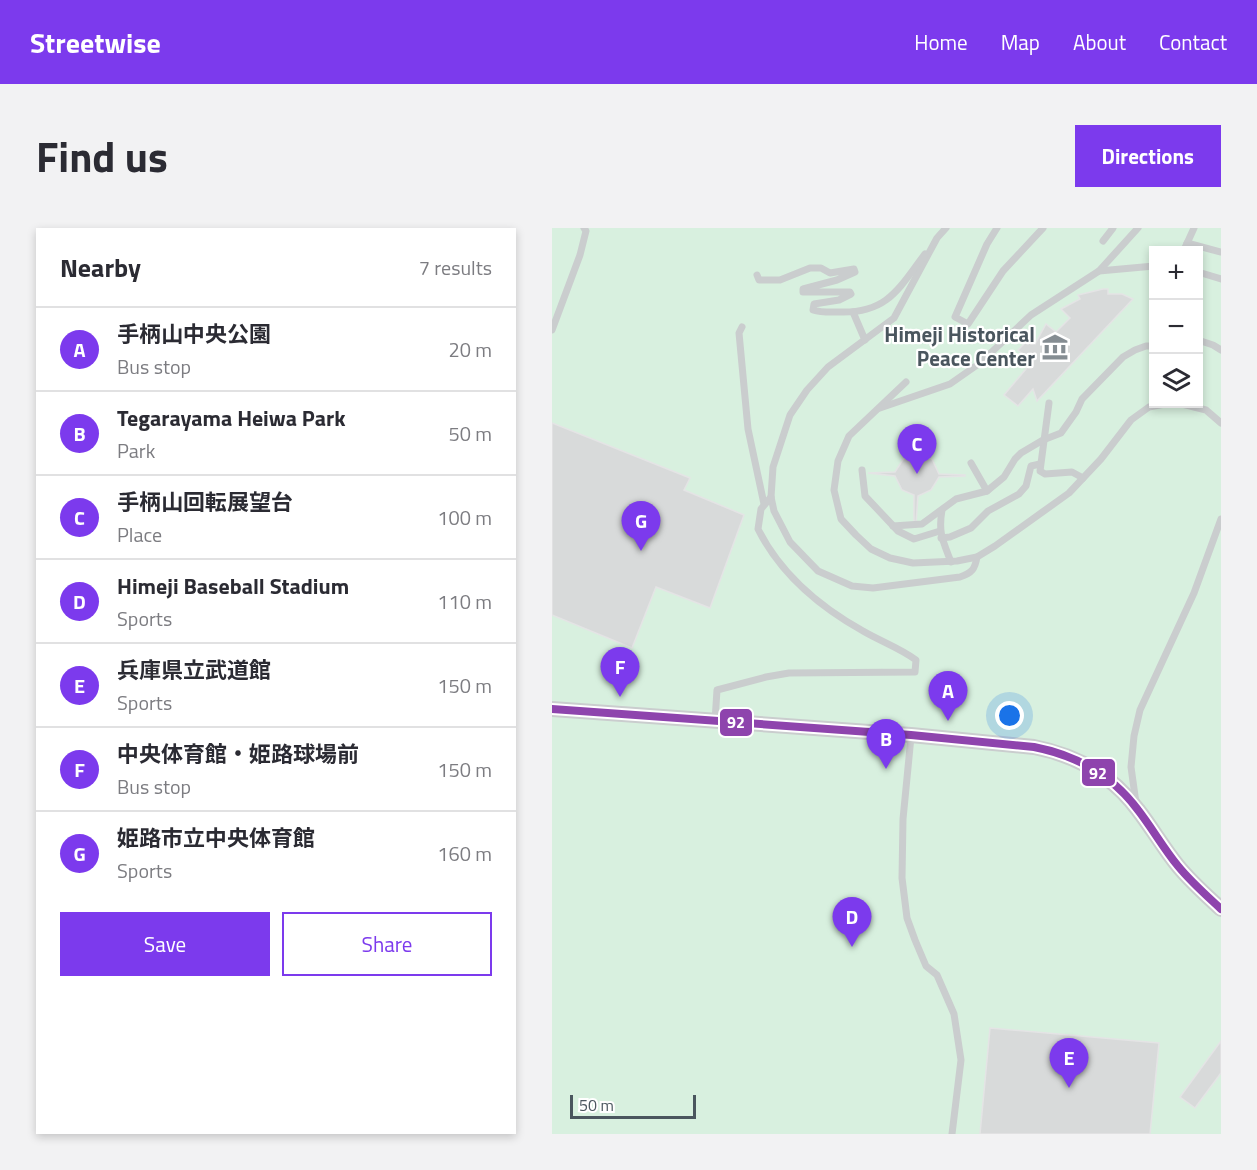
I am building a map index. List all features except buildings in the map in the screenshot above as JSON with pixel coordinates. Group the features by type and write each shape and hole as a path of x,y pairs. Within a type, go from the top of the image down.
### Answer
{"street":[{"path":"552,709 911,735 1034,747 1071,756 1091,766 1117,787 1137,808 1178,866 1221,909"}],"lane":[{"path":"552,330 580,255 586,231 584,228"},
{"path":"757,275 759,280 780,280 810,268 821,268 830,273 854,269 855,272 837,280 803,289 803,292 850,292 851,294 839,300 814,304 813,310 818,312 868,310 887,301 946,228"},
{"path":"997,228 987,244 955,317 968,324 1003,271 1043,228"},
{"path":"1103,241 1113,228"},
{"path":"878,409 950,384 980,363 1032,315 1099,272 1138,228"},
{"path":"1186,246 1194,228"},
{"path":"937,238 894,318 828,367 807,390 790,415 773,467 771,497 774,512 790,542 818,571 852,586 873,588 960,577 970,573 976,567 977,557"},
{"path":"1203,249 1221,252"},
{"path":"1099,272 1149,267"},
{"path":"1203,273 1220,278 1221,270"},
{"path":"853,312 866,340"},
{"path":"742,327 739,333 748,429 764,504"},
{"path":"1203,342 1221,350"},
{"path":"893,526 922,524 956,499 987,491 1004,477 1017,457 1043,440 1061,433 1082,399 1123,357 1140,348 1149,347"},
{"path":"906,382 849,436 838,461 834,490 841,519 871,549 890,558 913,563 951,562 977,557 1041,515 1069,493 1131,420 1149,407"},
{"path":"1048,403 1040,471 1045,474 1072,472 1083,478"},
{"path":"1198,408 1206,410 1221,423"},
{"path":"970,463 987,491"},
{"path":"861,470 864,494 903,535 914,539 940,535 950,537 971,528 992,509 1019,494 1026,486 1030,466 1040,464"},
{"path":"715,721 717,690 766,677 806,672 915,672 916,660 862,631 825,606 782,568 758,529 761,509 771,497"},
{"path":"942,510 940,535 951,562"},
{"path":"1137,808 1131,767 1134,736 1140,710 1194,593 1221,519"},
{"path":"911,735 903,819 902,878 907,918 915,940 926,966 937,975 954,1014 961,1060 952,1134"}],"green space":[{"path":"552,228 1221,228 1221,1134 552,1134"}],"transit line":[{"name":"92","path":"552,709 911,735 1034,747 1064,755 1092,768 1117,787 1138,810 1183,872 1221,909"}],"place":[{"name":"Himeji Historical Peace Center","path":"1055,347"},
{"name":"手柄山回転展望台","path":"917,474"},
{"name":"姫路市立中央体育館","path":"641,551"},
{"name":"中央体育館・姫路球場前","path":"620,697"},
{"name":"手柄山中央公園","path":"948,721"},
{"name":"Tegarayama Heiwa Park","path":"886,769"},
{"name":"Himeji Baseball Stadium","path":"852,947"},
{"name":"兵庫県立武道館","path":"1069,1088"}]}
